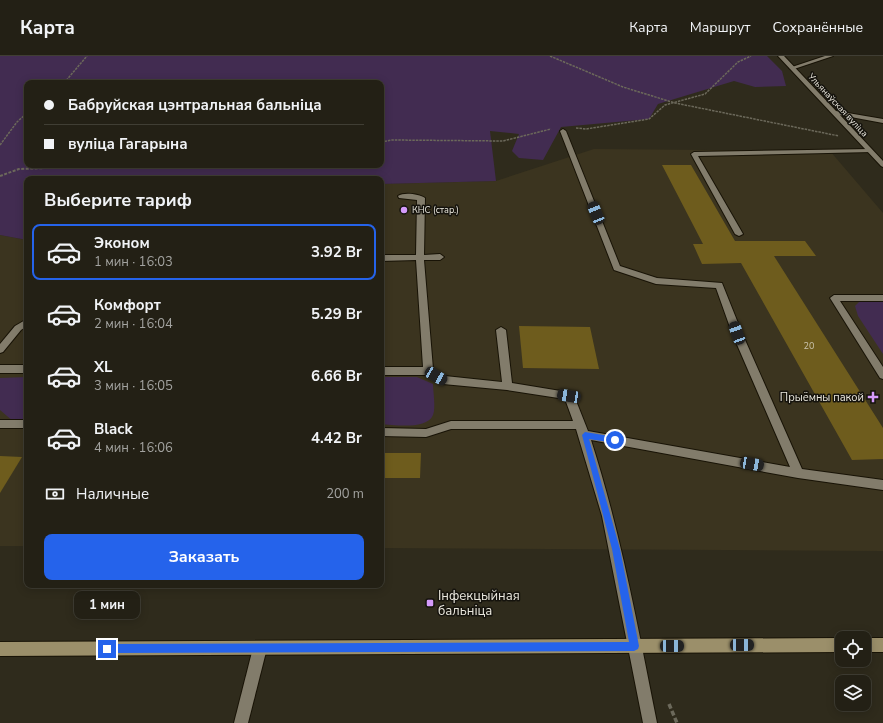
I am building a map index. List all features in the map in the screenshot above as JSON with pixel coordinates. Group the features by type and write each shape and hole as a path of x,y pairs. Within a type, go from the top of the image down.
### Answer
{"main road":[{"path":"0,649 835,645"},
{"path":"871,645 883,645"}],"street":[{"name":"Ульянаўская вуліца","path":"781,56 883,165"},
{"path":"792,68 830,56"},
{"path":"832,112 883,121"},
{"path":"563,131 617,268 656,281 719,285 737,333 798,472"},
{"path":"739,234 694,154 870,151"},
{"path":"402,196 421,198 420,257 428,371"},
{"path":"384,258 440,257"},
{"path":"883,298 834,298 883,375"},
{"path":"0,350 18,328 24,324"},
{"path":"501,330 507,386"},
{"path":"0,369 24,369"},
{"path":"384,371 428,371 443,380 507,386 569,396 583,430 616,549 650,723"},
{"path":"0,424 24,424"},
{"path":"384,432 426,433 451,425 583,430 798,472 883,485"},
{"path":"241,723 260,648"}],"path":[{"path":"67,80 87,56"},
{"path":"550,56 623,87 674,103 859,140"},
{"path":"573,128 586,129 649,119 665,105 705,94 738,62 750,56"},
{"path":"0,145 17,122 24,116"},
{"path":"384,141 392,140 503,141 554,128"},
{"path":"0,176 19,169 46,168"},
{"path":"669,704 677,723"}],"shaded area":[{"path":"0,56 767,56 782,71 786,86 755,87 734,81 658,104 649,119 561,127 543,160 519,158 512,151 519,134 490,131 496,181 384,184 384,176 24,176 24,239 0,235"},
{"path":"594,149 830,151 883,213 883,551 384,548 384,184 496,181"},
{"path":"0,235 24,239 24,546 0,546"},
{"path":"859,302 883,302 883,354 858,316 855,306"},
{"path":"24,377 24,423 14,422 0,410 0,378"},
{"path":"384,377 417,377 433,384 434,408 433,415 430,420 417,425 402,426 384,424"}],"building":[{"path":"662,165 691,165 735,241 805,241 816,256 774,256 883,428 883,459 852,460 741,263 702,264 693,244 703,244"},
{"path":"519,326 590,327 599,369 523,368"},
{"path":"384,453 421,453 420,478 384,478"},
{"path":"0,456 22,457 0,493"}],"place":[{"name":"КНС (стар.)","path":"404,210"},
{"name":"Прыёмны пакой","path":"873,397"},
{"name":"Інфекцыйная бальніца","path":"430,603"}],"route":[{"path":"107,649 634,646 616,549 585,435 615,440"}]}
